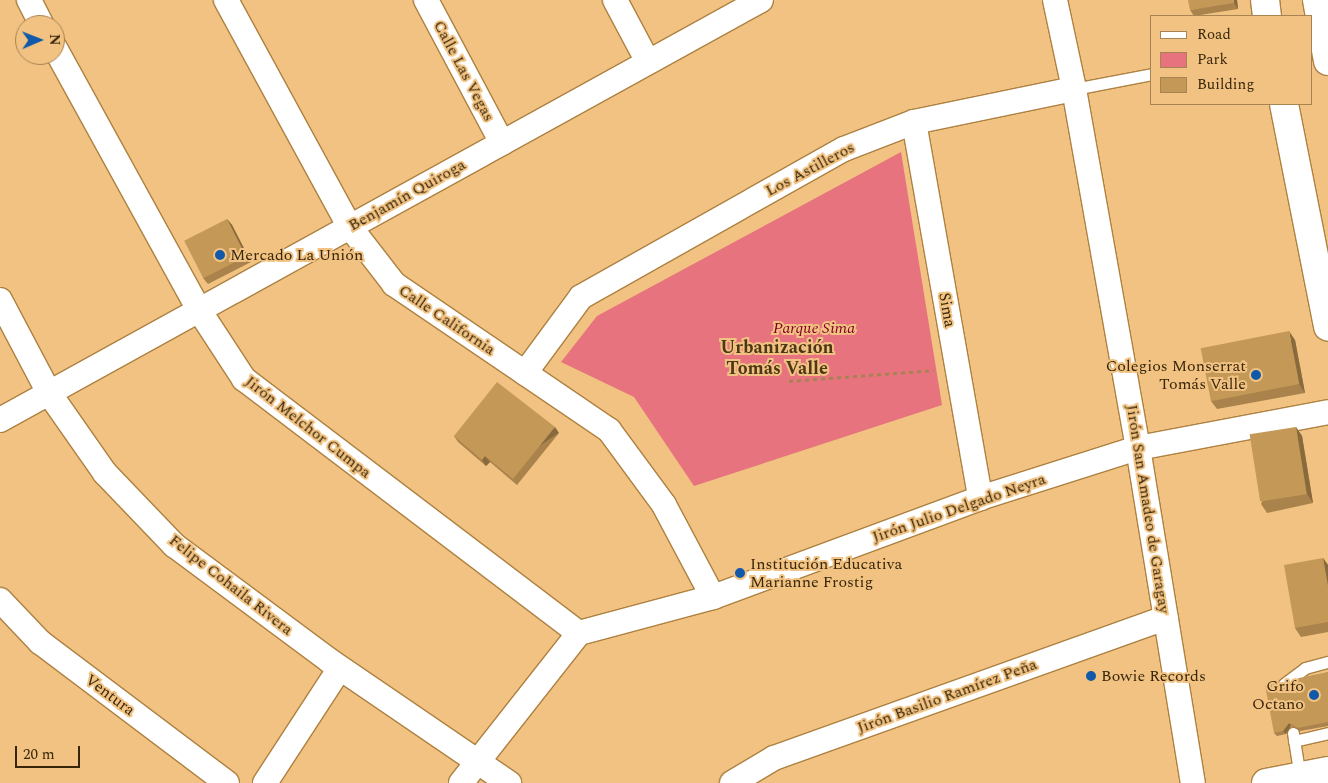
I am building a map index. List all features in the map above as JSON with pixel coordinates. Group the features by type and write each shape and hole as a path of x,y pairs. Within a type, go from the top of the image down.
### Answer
{"main road":[{"path":"1264,0 1268,15"},
{"path":"1317,0 1328,61"},
{"path":"1284,105 1328,327"},
{"path":"1266,783 1328,771"}],"street":[{"path":"29,0 37,15"},
{"name":"Calle California","path":"226,0 350,227 394,284 610,430 664,505 713,597"},
{"name":"Calle Las Vegas","path":"426,0 502,143"},
{"path":"615,0 648,62"},
{"name":"Benjamín Quiroga","path":"0,420 761,0"},
{"name":"Jirón San Amadeo de Garagay","path":"1055,0 1074,89 1138,448 1193,783"},
{"name":"Jirón Melchor Cumpa","path":"64,65 199,310 244,379 579,633"},
{"name":"Los Astilleros","path":"525,373 581,296 844,149 914,122 1074,89"},
{"name":"Sima","path":"914,122 980,498"},
{"name":"Felipe Cohaila Rivera","path":"0,300 49,393 105,473 174,544 340,668 509,783"},
{"name":"Jirón Julio Delgado Neyra","path":"579,633 713,597 980,498 1138,448 1328,412"},
{"name":"Ventura","path":"0,600 40,642 227,783"},
{"name":"Jirón Basilio Ramírez Peña","path":"732,783 774,758 1166,618"},
{"path":"461,783 476,761 579,633"},
{"path":"265,783 340,668"}],"lane":[{"name":"Los Astilleros","path":"1074,89 1150,74"},
{"path":"1284,684 1305,668 1328,662"},
{"path":"1300,776 1294,737 1328,733"}],"path":[{"path":"789,381 957,368"}],"green space":[{"name":"Parque Sima","path":"901,152 942,405 694,486 634,397 561,362 597,316"}],"building":[{"path":"1188,0 1234,0 1234,3 1190,10"},
{"name":"Mercado La Unión","path":"227,219 246,256 203,278 184,241"},
{"name":"Colegios Monserrat Tomás Valle","path":"1289,331 1299,384 1211,401 1201,348"},
{"path":"497,382 555,427 513,479 485,456 482,460 454,436"},
{"path":"1296,427 1307,494 1260,502 1250,434"},
{"path":"1323,558 1328,586 1328,622 1295,628 1284,565"},
{"path":"1328,672 1328,722 1298,728 1289,723 1283,731 1274,733 1265,685 1275,683 1283,688 1299,678"}],"place":[{"name":"Mercado La Unión","path":"220,255"},
{"name":"Colegios Monserrat Tomás Valle","path":"1256,375"},
{"name":"Institución Educativa Marianne Frostig","path":"740,573"},
{"name":"Bowie Records","path":"1091,676"},
{"name":"Grifo Octano","path":"1314,695"}],"district":[{"name":"Urbanización Tomás Valle","path":"777,359"}]}
